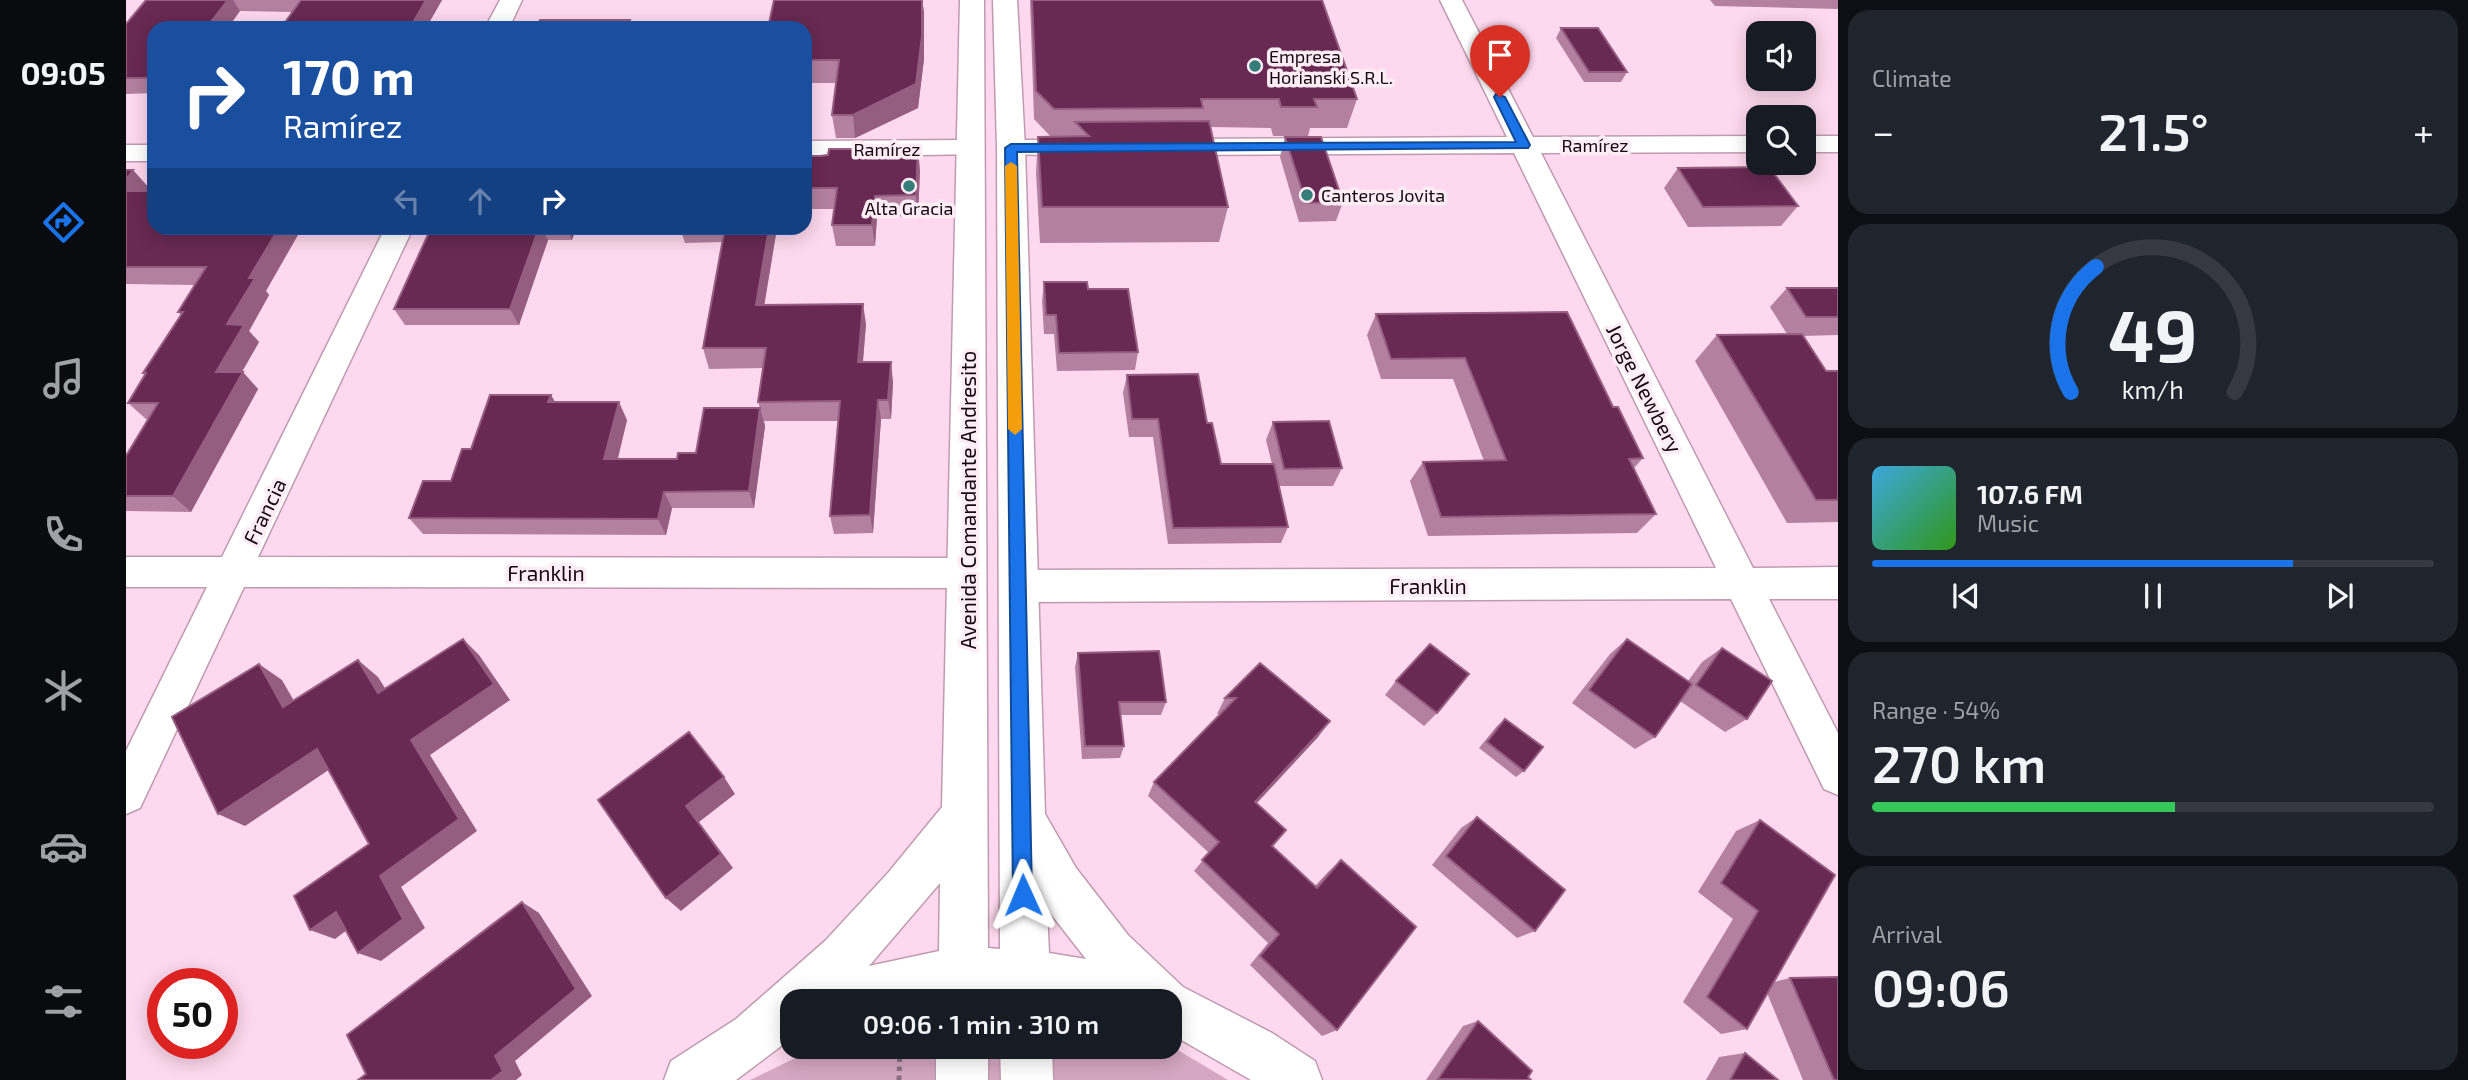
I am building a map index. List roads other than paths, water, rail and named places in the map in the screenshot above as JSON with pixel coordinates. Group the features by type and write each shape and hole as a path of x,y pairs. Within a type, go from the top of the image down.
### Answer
{"main road":[{"name":"Avenida Comandante Andresito","path":"963,988 972,0"},
{"path":"1005,0 1011,148 1025,988"},
{"path":"810,989 836,967 906,891 964,816"},
{"path":"1021,816 1059,885 1111,952 1148,989"},
{"path":"877,989 902,982 963,988 1025,988 1055,977 1110,989"},
{"path":"1182,1015 1254,1051 1296,1080"},
{"path":"690,1080 773,1028"},
{"path":"962,1059 962,1080"},
{"path":"1026,1059 1027,1080"}],"street":[{"path":"500,21 511,0"},
{"name":"Jorge Newbery","path":"1451,0 1838,775"},
{"name":"Ramírez","path":"1150,147 1746,144"},
{"path":"1816,144 1838,144"},
{"name":"Ramírez","path":"812,149 970,148"},
{"path":"1011,148 1108,148"},
{"path":"126,153 147,153"},
{"name":"Francia","path":"126,794 397,235"},
{"name":"Franklin","path":"126,572 967,573"},
{"name":"Franklin","path":"1017,586 1838,583"}],"place":[{"name":"Empresa Horianski S.R.L.","path":"1255,66"},
{"name":"Alta Gracia","path":"909,186"},
{"name":"Canteros Jovita","path":"1307,195"}]}
